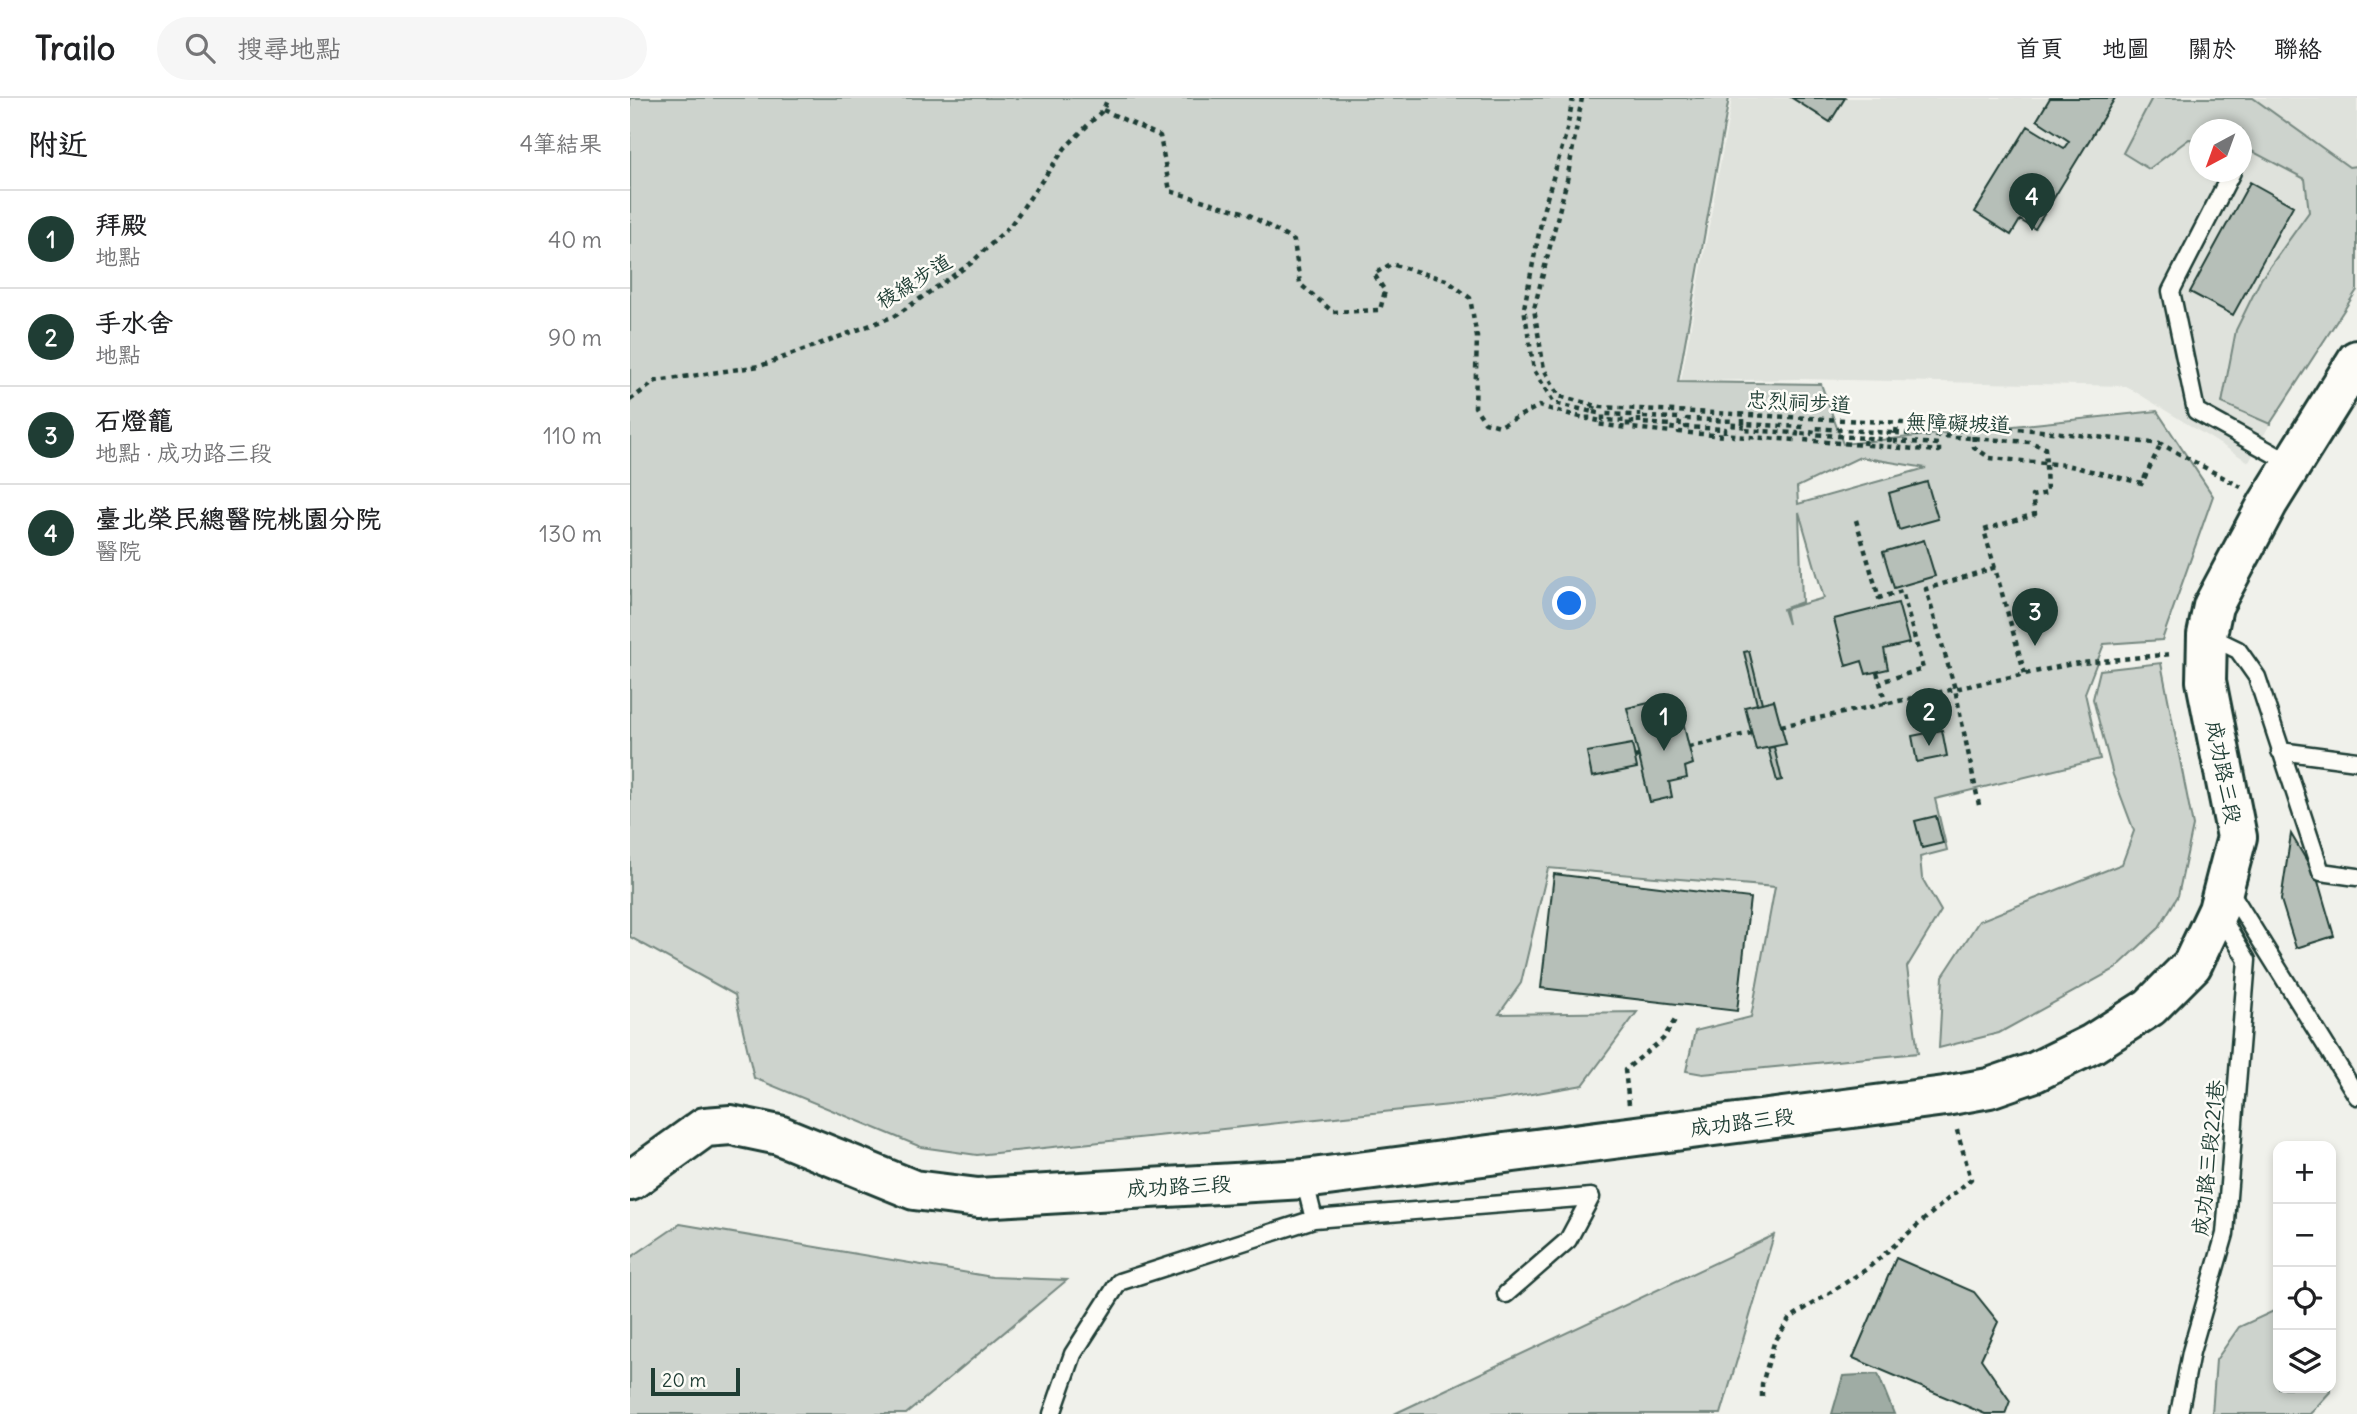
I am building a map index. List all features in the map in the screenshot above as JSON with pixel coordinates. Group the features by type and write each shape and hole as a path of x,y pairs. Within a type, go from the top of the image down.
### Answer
{"street":[{"name":"成功路三段","path":"630,1181 705,1127 732,1125 779,1135 914,1190 978,1198 1304,1179 1945,1096 1989,1088 2035,1072 2092,1044 2150,1007 2192,965 2221,896 2237,837 2206,681 2207,635 2213,606 2267,502 2357,360"}],"lane":[{"path":"2227,182 2171,291 2196,411 2292,464"},
{"path":"2207,635 2238,650 2257,677 2321,872 2357,877"},
{"path":"2280,751 2357,761"},
{"path":"2221,896 2357,1096"},
{"name":"成功路三段221巷","path":"2179,1414 2191,1352 2225,1234 2246,960 2221,896"},
{"path":"1304,1179 1314,1219"},
{"path":"1052,1414 1073,1354 1119,1282 1314,1219 1591,1197 1568,1240 1506,1294"}],"path":[{"name":"稜線步道","path":"630,400 656,381 760,366 895,316 970,264 1010,226 1065,148 1102,110 1108,98"},
{"path":"1573,98 1566,134 1544,208 1524,308 1534,370 1554,403 1598,413 1596,424 1628,428 1628,421 1603,420 1603,414 1632,415 1632,428 1672,432 1673,425 1639,423 1639,409"},
{"name":"忠烈祠步道","path":"1582,98 1567,180 1534,309 1544,369 1559,396 1595,406 1973,426 2161,444"},
{"path":"1102,110 1160,136 1170,191 1247,213 1294,241 1300,284 1334,312 1380,310 1385,291 1374,274 1391,264 1446,280 1470,298 1477,338 1475,407 1485,422 1500,426 1539,406 1588,419 1595,406"},
{"path":"1534,370 1544,369"},
{"path":"1639,417 1680,418 1679,432 1725,436 1725,429 1686,427 1687,419 1734,421 1732,436 1797,440 1797,433 1742,430 1743,415"},
{"path":"1896,433 1897,423"},
{"name":"無障礙坡道","path":"1742,424 1804,428 1803,440 1864,445 1865,438 1812,434 1813,428 1891,433 1890,440 1868,438 1868,445 1939,451 1939,444 1895,441 1896,433 2030,442 2045,448 2046,465 1990,458 1974,447 1973,426"},
{"path":"2025,674 1984,530 2035,514 2032,496 2047,493 2046,465 2066,466 2142,482 2161,444 2267,502"},
{"path":"1856,520 1879,598 1902,591 1923,668 1880,682"},
{"path":"1979,805 1955,689 1926,589 1996,568"},
{"path":"1781,726 2099,660 2172,654"},
{"path":"1877,672 1886,704"},
{"path":"1918,697 1927,733"},
{"path":"1689,747 1751,733"},
{"path":"1633,1136 1625,1070 1663,1040 1675,1020"},
{"path":"1762,1397 1762,1384 1774,1343 1790,1318 1867,1269 1971,1179 1945,1096"}],"shaded area":[{"path":"630,98 1729,98 1678,382 1821,384 1843,444 2157,411 2213,496 2162,640 2104,644 2085,693 2100,759 1935,799 1947,850 1920,857 1922,878 1941,911 1907,967 1918,1053 1703,1074 1686,1071 1695,1031 1751,1017 1775,887 1548,868 1521,983 1499,1014 1637,1012 1583,1085 1497,1100 977,1155 921,1147 754,1078 735,995 630,937","holes":["1860,457 1926,468 1798,504 1797,487","1799,512 1824,598 1785,609 1788,624 1783,609 1802,602"]},
{"path":"1732,98 2357,98 2357,290 2270,424 2249,462 2126,386 1801,379 1681,381"},
{"path":"2152,98 2253,98 2349,167 2357,166 2357,290 2270,424 2222,403 2236,330 2261,279 2309,212 2305,179 2252,151 2252,119 2189,119 2189,139 2149,169 2123,153"},
{"path":"2161,663 2193,826 2178,896 2158,929 2115,969 1999,1033 1939,1048 1943,976 1979,921 2122,864 2134,831 2113,775 2093,699 2100,670"},
{"path":"680,1224 992,1277 1067,1280 906,1414 630,1414 630,1258"},
{"path":"1774,1235 1721,1414 1394,1414"},
{"path":"2273,1311 2273,1393 2329,1393 2310,1414 2212,1414 2216,1360 2239,1327"},
{"path":"1878,1374 1894,1414 1832,1414 1843,1376"}],"building":[{"path":"1792,98 1845,98 1830,122"},
{"path":"2050,98 2115,98 2035,229 2020,220 2011,235 1975,212 2028,126 2064,148 2069,141 2037,120"},
{"path":"2250,182 2293,206 2233,315 2190,292"},
{"path":"1927,482 1938,519 1899,530 1889,493"},
{"path":"1924,540 1935,576 1894,588 1883,552"},
{"path":"1898,603 1909,643 1884,649 1888,669 1866,674 1862,661 1846,666 1834,619"},
{"path":"1749,651 1762,703 1757,704 1744,652"},
{"path":"1774,700 1786,744 1756,750 1745,707"},
{"path":"1649,703 1653,720 1675,715 1677,724 1683,722 1693,764 1685,767 1687,778 1669,782 1672,797 1650,802 1627,708"},
{"path":"1942,730 1947,756 1917,762 1912,736"},
{"path":"1632,744 1637,768 1592,777 1587,752"},
{"path":"1774,747 1782,780 1777,781 1768,748"},
{"path":"1936,816 1943,843 1922,848 1915,821"},
{"path":"2291,834 2317,878 2334,936 2296,948 2281,900"},
{"path":"1554,874 1750,898 1737,1011 1541,988"},
{"path":"1896,1258 1974,1292 1998,1322 1981,1359 2010,1401 2005,1414 1985,1414 1853,1358"}],"place":[{"name":"臺北榮民總醫院桃園分院","path":"2032,231"},
{"name":"石燈籠","path":"2035,646"},
{"name":"手水舍","path":"1929,746"},
{"name":"拜殿","path":"1664,751"}]}
